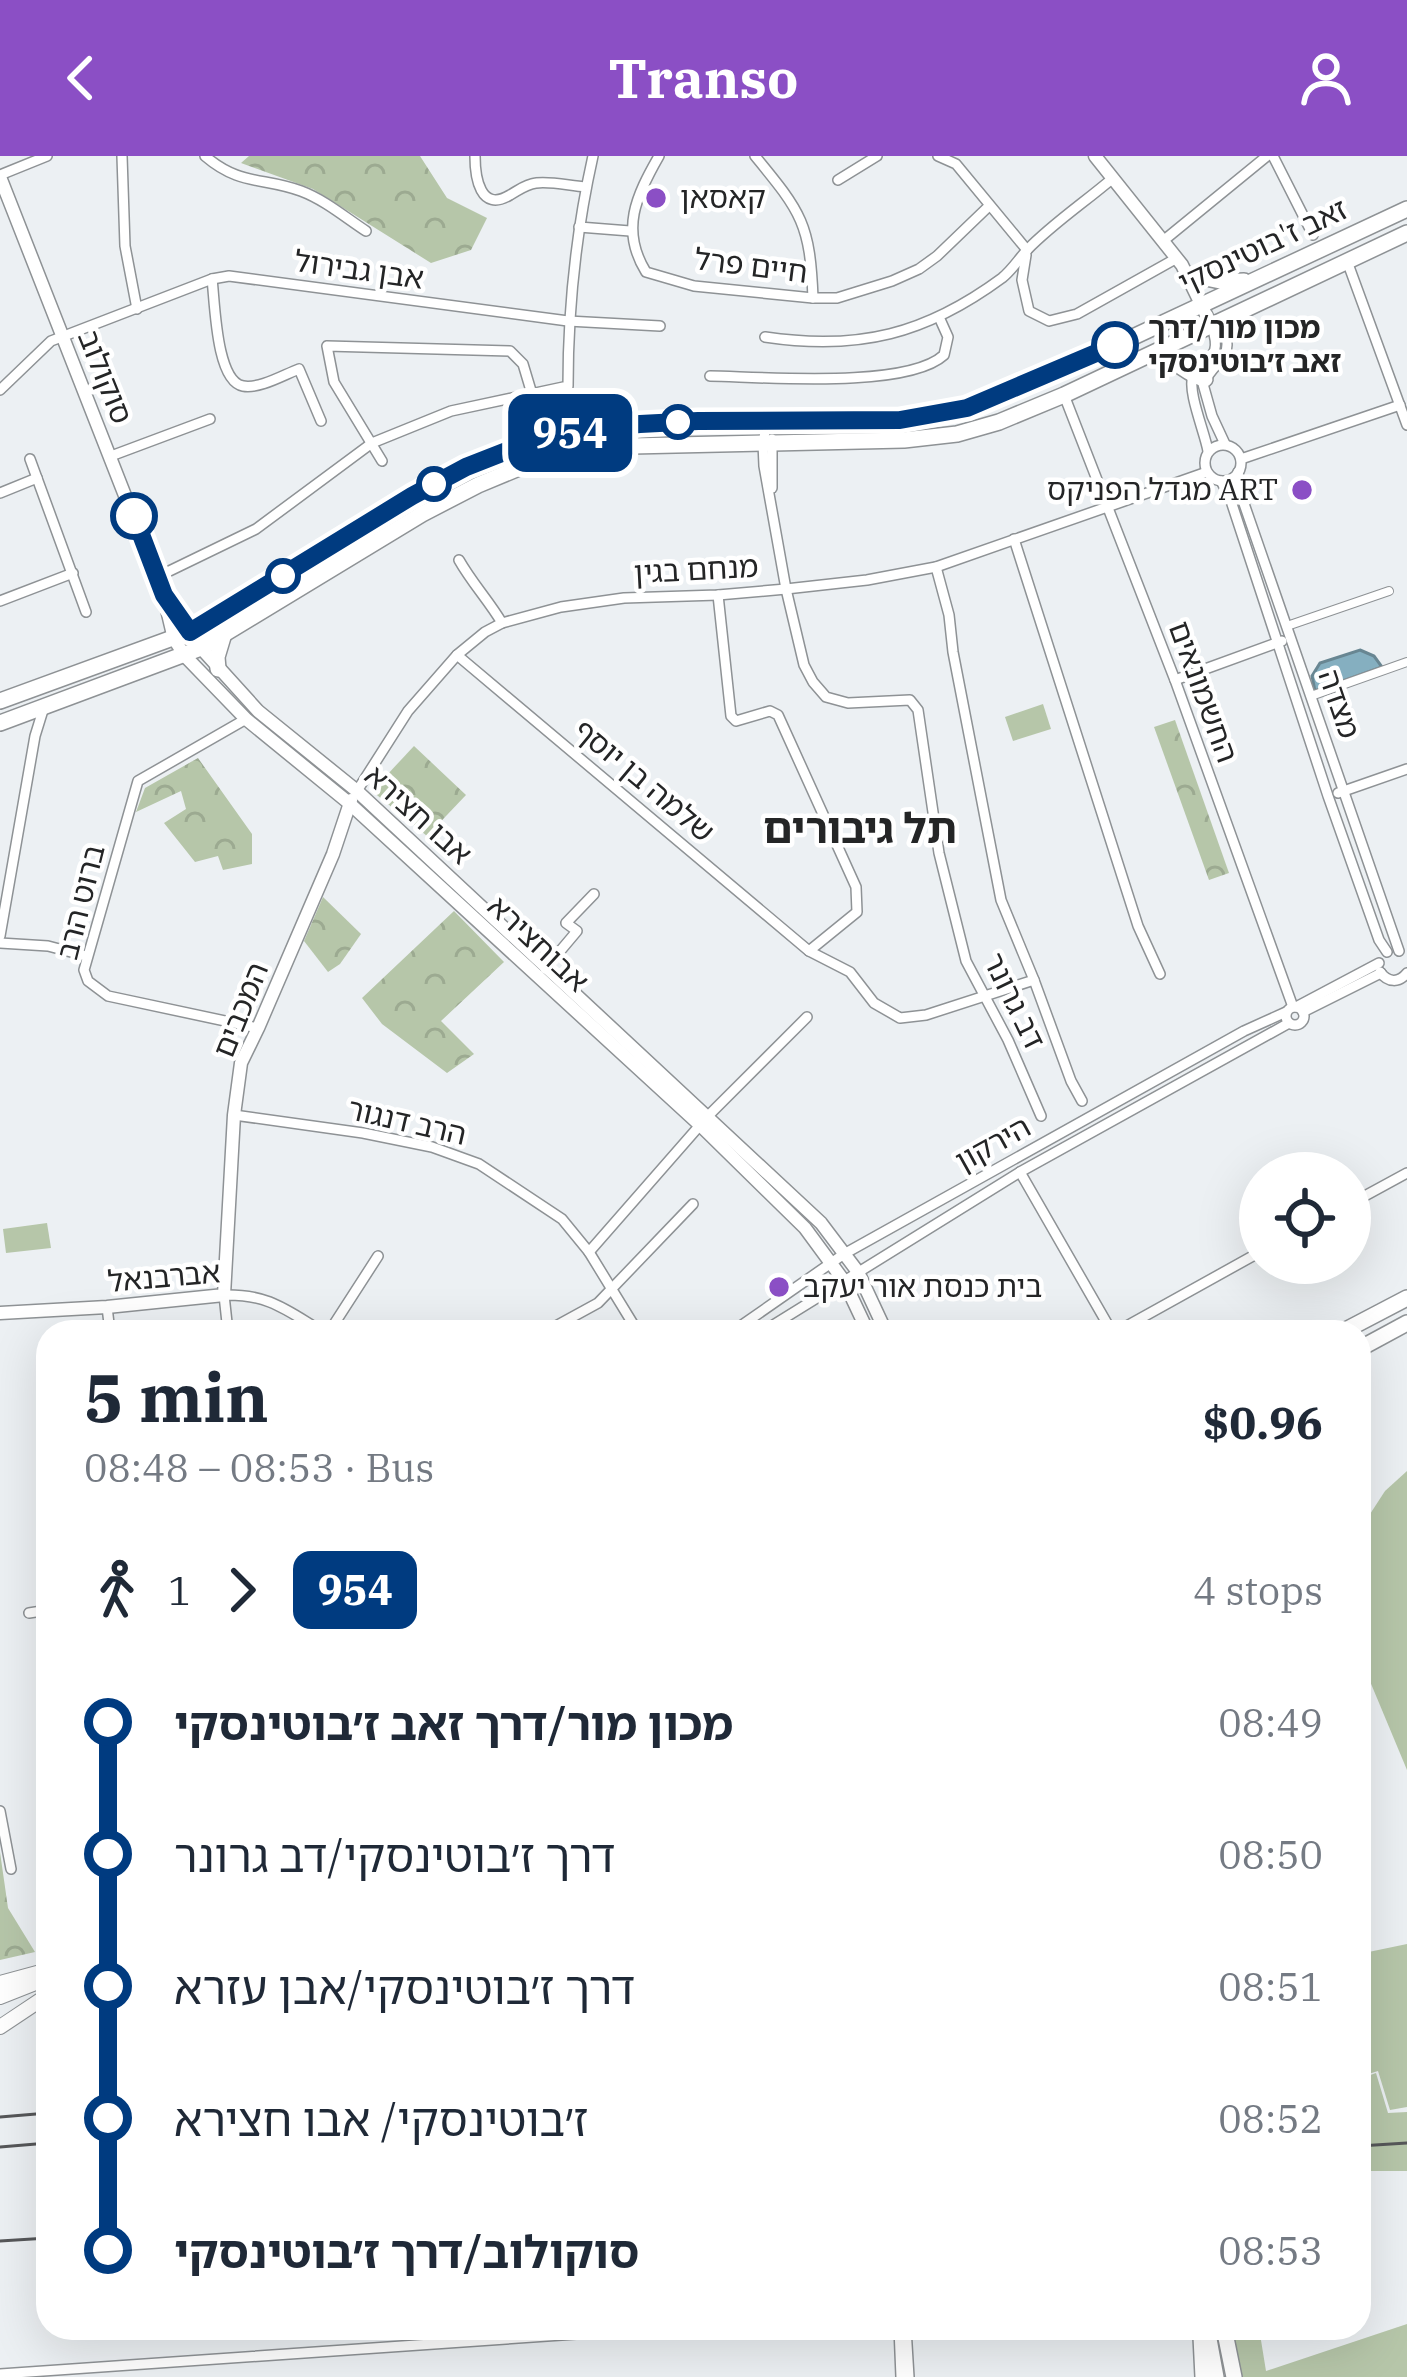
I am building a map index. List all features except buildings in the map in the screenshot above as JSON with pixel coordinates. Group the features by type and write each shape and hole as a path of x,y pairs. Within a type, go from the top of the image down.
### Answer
{"main road":[{"name":"זאב ז'בוטינסקי","path":"0,701 182,636 412,496 512,449 586,429 698,421 900,420 967,408 1207,303 1407,208"},
{"name":"זאב ז'בוטינסקי","path":"8,720 193,652 433,508 519,468 632,446 904,440 957,434 1064,395 1407,233"},
{"path":"1185,266 1225,282 1258,278"},
{"path":"1150,355 1171,359 1199,377"},
{"path":"218,669 218,647 225,634"},
{"path":"1365,1320 1407,1298"},
{"path":"1371,1342 1407,1323"},
{"path":"2,1992 36,1979"},
{"path":"0,2016 36,2000"},
{"path":"0,2027 36,2002"},
{"path":"1203,2377 1205,2340"},
{"path":"1208,2340 1216,2377"},
{"path":"1226,2340 1234,2377"}],"street":[{"path":"0,176 47,156"},
{"path":"122,156 124,246 137,310"},
{"path":"205,156 247,181 301,191 366,232"},
{"path":"475,156 476,184 493,199 505,200 532,182 586,187"},
{"path":"157,577 256,529 372,443 452,411 568,386 568,322 593,156"},
{"path":"579,227 630,231 644,183 659,156"},
{"path":"755,156 795,205 805,225 812,254 813,298"},
{"path":"838,180 877,156"},
{"path":"938,156 956,164 1028,250"},
{"path":"1163,241 1270,156 1313,236"},
{"path":"1098,157 1185,266 1217,324 1213,355 1192,390 1208,451"},
{"name":"סוקולוב","path":"0,176 164,595 193,652"},
{"path":"765,337 855,342 939,317 1001,278 1113,178"},
{"name":"חיים פרל","path":"630,231 646,272 694,286 837,298 919,268 989,206"},
{"path":"1028,250 1022,280 1026,301 1034,315 1049,321 1077,314 1185,266"},
{"path":"1347,261 1407,425"},
{"name":"אבן גבירול","path":"0,390 51,341 229,276 568,322 660,326"},
{"path":"212,279 222,362 230,379 239,386 255,386 298,369 321,422"},
{"path":"710,376 843,377 910,371 944,355 948,337 939,317"},
{"path":"382,461 334,382 326,346 510,351 523,364 532,394"},
{"path":"1199,377 1225,444 1241,459 1238,472 1221,481"},
{"name":"החשמונאים","path":"1064,395 1175,680 1294,1012"},
{"path":"1241,459 1400,405"},
{"path":"111,456 210,419"},
{"name":"דב גרונר","path":"767,421 764,466 804,665 826,697 848,703 910,700 918,710 939,853 966,961 1041,1116"},
{"path":"1225,444 1208,451 1207,472 1221,481 1230,498 1379,940 1400,953 1380,968 1389,980 1403,976 1407,993"},
{"path":"30,459 86,612"},
{"name":"מנחם בגין","path":"353,797 408,711 457,655 502,623 561,607 624,598 786,589 936,568 1207,472"},
{"name":"מצדה","path":"1238,472 1241,495 1400,953"},
{"path":"0,493 37,478"},
{"path":"1014,539 1138,926 1160,974"},
{"path":"459,560 502,623"},
{"path":"936,568 949,615 952,652 1001,900 1082,1101"},
{"path":"0,601 73,573"},
{"path":"1175,680 1277,643 1289,632 1389,591"},
{"path":"718,595 730,716 736,721 770,711 778,715 856,886 856,912 809,950"},
{"path":"193,652 246,719 353,797"},
{"name":"אבו חצירא","path":"193,652 218,669 704,1121 821,1223 858,1272 880,1320"},
{"name":"שלמה בן יוסף","path":"457,655 809,950 850,972 874,1003 900,1018 926,1016 985,995"},
{"path":"1311,696 1407,662"},
{"path":"44,707 0,940 86,956"},
{"name":"ברוט הרב","path":"246,719 138,782 84,970 88,981 108,996 258,1028"},
{"path":"8,720 27,724 35,736"},
{"path":"1328,796 1407,769"},
{"name":"המכבים","path":"227,1320 233,1115 241,1063 333,854 353,797"},
{"path":"543,972 577,931 566,922 594,894"},
{"name":"הירקון","path":"781,1320 1020,1172 1294,1012 1380,968"},
{"path":"985,995 1034,980"},
{"name":"הירקון","path":"750,1320 844,1254 1244,1031 1294,1012"},
{"path":"589,1252 704,1121 807,1017"},
{"name":"הרב דנגור","path":"233,1115 363,1132 461,1156 498,1174 562,1219 589,1252 631,1320"},
{"path":"704,1121 805,1228 844,1281 862,1320"},
{"path":"1020,1172 1107,1320"},
{"path":"1371,1193 1407,1173"},
{"path":"568,1320 613,1289 693,1204"},
{"path":"334,1320 378,1256"},
{"path":"1136,1320 1239,1264"},
{"name":"אברבנאל","path":"0,1313 224,1295 265,1298 304,1320"},
{"path":"107,1306 109,1320"},
{"path":"29,1613 36,1612"},
{"path":"0,1811 11,1869"},
{"path":"0,2374 490,2340"},
{"path":"901,2340 905,2377"},
{"path":"903,2340 905,2377"}],"green space":[{"path":"249,156 420,156 447,198 487,218 471,250 431,263 313,189 241,163"},
{"path":"1043,704 1051,729 1013,741 1005,717"},
{"path":"1175,720 1229,873 1209,880 1154,727"},
{"path":"414,746 466,795 427,836 372,791"},
{"path":"198,758 252,834 252,864 223,870 218,856 195,862 164,823 186,809 181,791 136,812 145,788"},
{"path":"323,897 361,934 340,964 328,972 304,941"},
{"path":"454,911 504,962 441,1021 474,1054 447,1073 382,1024 362,998"},
{"path":"47,1223 51,1248 6,1253 3,1229"},
{"path":"1407,1471 1407,1770 1371,1684 1371,1513"},
{"path":"0,1852 8,1908 35,1952 0,1960"},
{"path":"1407,1944 1407,2107 1390,2110 1378,2071 1371,2073 1371,1952"},
{"path":"1376,2073 1388,2113 1407,2112 1407,2171 1371,2171 1371,2075"},
{"path":"1407,2324 1407,2377 1241,2377 1234,2340 1261,2340 1266,2371 1371,2340 1371,2336"}],"water":[{"path":"1360,650 1374,656 1382,667 1315,691 1312,676 1320,663"}],"railway":[{"path":"0,2117 36,2114"},
{"path":"1371,2145 1407,2143"},
{"path":"0,2147 36,2144"},
{"path":"0,2241 36,2239"}],"bus line":[{"name":"954","path":"134,516 164,595 190,632 412,496 512,449 586,429 640,424 900,420 967,408 1115,345"}],"place":[{"name":"קאסאן","path":"656,198"},
{"name":"מכון מור/דרך זאב ז׳בוטינסקי","path":"1115,345"},
{"name":"מגדל הפניקס ART","path":"1302,490"},
{"name":"בית כנסת אור יעקב","path":"779,1287"}],"district":[{"name":"תל גיבורים","path":"860,828"}]}
